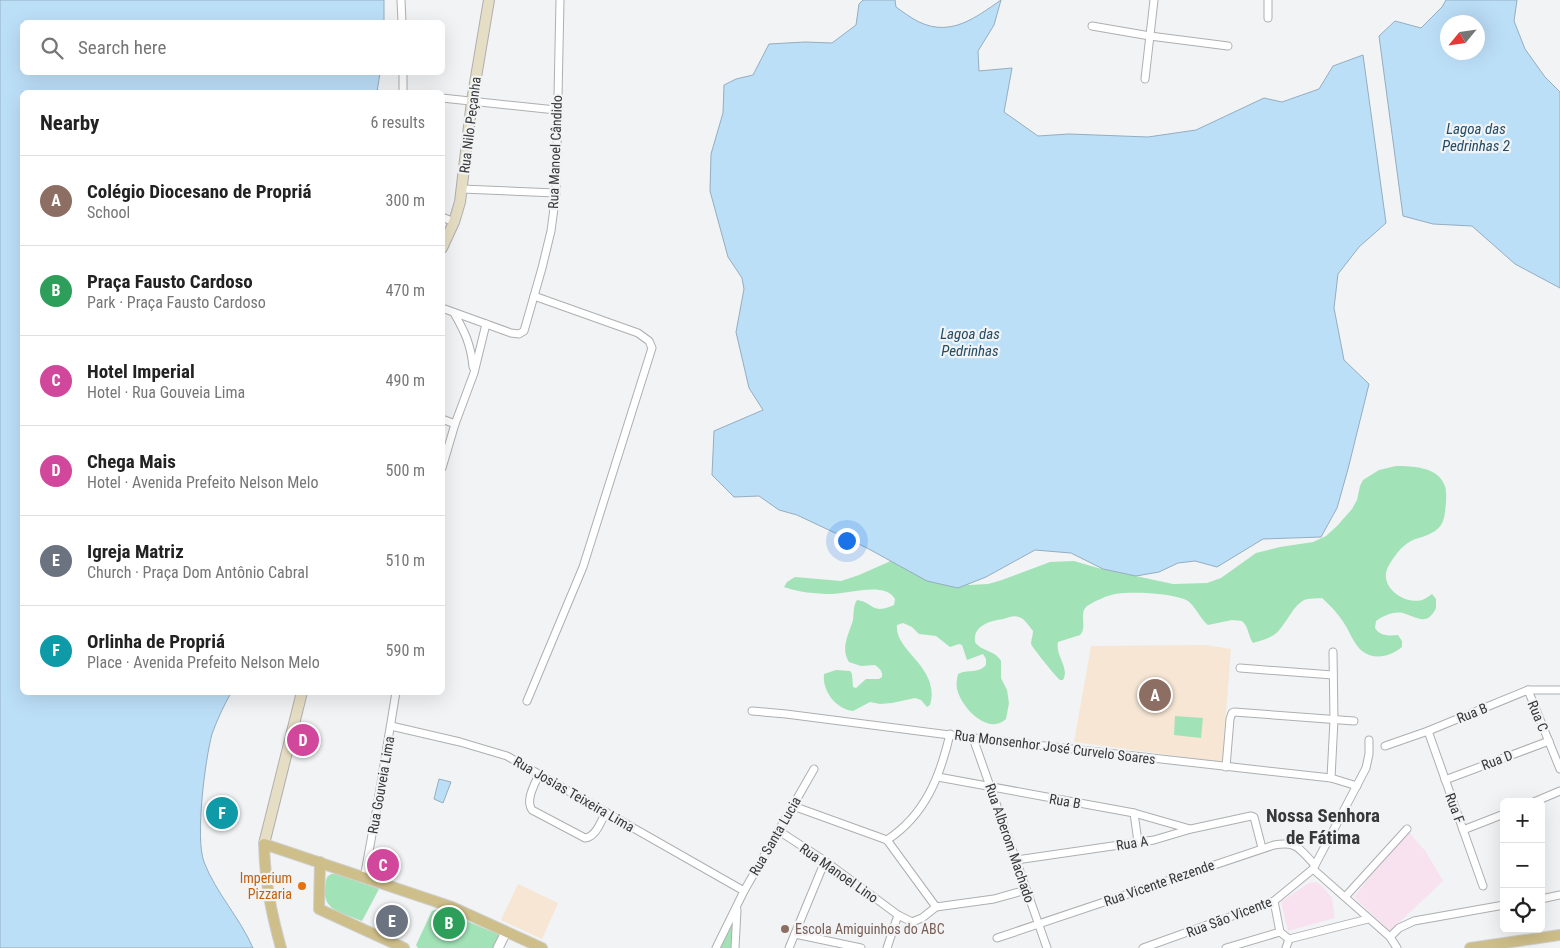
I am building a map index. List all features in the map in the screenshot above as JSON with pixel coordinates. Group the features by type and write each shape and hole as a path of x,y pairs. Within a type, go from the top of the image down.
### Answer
{"main road":[{"name":"Rua Nilo Peçanha","path":"445,242 460,202 480,45 489,0"},
{"path":"281,948 270,906 264,844 301,695"},
{"path":"264,844 452,907 542,948"},
{"path":"320,862 320,909 400,947"},
{"path":"1470,948 1560,935"}],"street":[{"path":"401,0 402,20"},
{"name":"Rua Manoel Cândido","path":"486,324 515,334 524,331 551,231 556,193 556,110 560,0"},
{"path":"1146,80 1154,0"},
{"path":"1268,0 1268,18"},
{"path":"1092,26 1228,46"},
{"path":"402,75 403,90"},
{"path":"445,98 556,110"},
{"path":"462,189 556,193"},
{"path":"445,218 454,222"},
{"path":"527,701 583,567 652,348 649,341 638,333 534,296"},
{"path":"445,309 486,324 474,373 445,458"},
{"path":"454,313 467,335 472,350 474,373"},
{"path":"445,420 455,424"},
{"path":"1331,778 1334,720 1332,674 1334,652"},
{"path":"1240,668 1332,674"},
{"name":"Rua B","path":"1385,746 1428,731 1528,690 1560,690"},
{"name":"Rua C","path":"1528,690 1560,768"},
{"name":"Rua Gouveia Lima","path":"364,878 396,695"},
{"name":"Rua Monsenhor José Curvelo Soares","path":"752,711 1331,778 1357,786"},
{"path":"1226,767 1230,720 1233,712 1354,721"},
{"name":"Rua Josias Teixeira Lima","path":"391,726 460,742 507,756 744,891"},
{"name":"Rua F","path":"1428,731 1483,886"},
{"path":"887,840 898,833 916,815 938,777 950,734"},
{"name":"Rua Alberom Machado","path":"973,738 1047,948"},
{"name":"Rua São Vicente","path":"1143,948 1274,901 1314,867 1366,768 1369,740"},
{"name":"Rua D","path":"1445,780 1549,741"},
{"name":"Rua Santa Lucia","path":"716,948 744,891 814,769"},
{"path":"539,774 529,799 532,810 585,838 591,837 606,812"},
{"name":"Rua B","path":"938,777 1134,813 1191,829"},
{"path":"1543,798 1560,791"},
{"path":"793,806 887,840 936,906"},
{"path":"1134,813 1138,842"},
{"name":"Rua A","path":"1016,860 1165,837 1191,829 1251,816 1256,819 1262,848"},
{"path":"1463,830 1500,816"},
{"path":"1345,897 1407,830"},
{"name":"Rua Manoel Lino","path":"779,831 825,861 898,916"},
{"name":"Rua Vicente Rezende","path":"997,938 1262,848 1286,843 1296,846 1314,867 1390,938 1397,948"},
{"path":"789,948 825,861"},
{"path":"886,948 898,916 909,922 914,922 936,906 994,899 1026,890"},
{"path":"1545,897 1560,895"},
{"path":"1274,901 1280,932"},
{"path":"735,948 738,904"},
{"path":"1390,938 1399,928 1414,921 1500,906"},
{"path":"1226,948 1280,932 1290,938 1368,919"},
{"path":"498,948 506,932"},
{"path":"795,934 861,948"},
{"path":"1286,948 1290,938"}],"shaded area":[{"path":"1205,645 1231,649 1222,762 1074,742 1091,646"},
{"path":"1407,830 1426,852 1443,881 1390,931 1354,897"},
{"path":"1316,882 1332,898 1335,918 1288,931 1281,902 1309,883"},
{"path":"518,884 558,903 542,939 501,920"}],"green space":[{"path":"1396,466 1416,467 1436,474 1441,478 1445,486 1446,503 1444,518 1438,529 1404,546 1392,560 1386,574 1390,588 1395,593 1408,600 1415,601 1423,600 1432,594 1436,599 1436,608 1433,614 1425,619 1403,613 1392,613 1376,621 1375,628 1379,633 1398,635 1402,641 1402,647 1393,653 1383,656 1372,656 1362,651 1339,616 1322,598 1302,601 1277,632 1268,638 1253,643 1242,621 1232,620 1208,625 1191,604 1182,598 1152,593 1122,593 1104,597 1087,606 1083,613 1083,628 1080,635 1058,642 1058,652 1065,671 1063,680 1058,678 1032,646 1033,631 1021,618 1013,616 992,621 979,628 975,636 975,642 1001,661 1001,678 1007,690 1009,703 1006,719 999,723 991,724 976,717 964,704 957,689 958,674 980,670 986,665 986,659 983,654 967,660 962,645 950,647 936,636 919,634 912,627 903,623 897,625 898,634 902,643 924,670 929,680 932,692 930,705 927,707 921,700 915,698 892,703 880,704 870,702 853,711 841,707 831,698 825,687 824,674 836,670 850,671 853,687 856,688 866,679 879,679 882,677 881,671 875,665 861,666 849,662 846,657 845,646 857,600 881,609 894,605 895,599 890,594 875,590 825,594 784,587 787,582 795,577 841,581 893,560 964,581 969,585 988,584 1050,562 1074,561 1173,584 1207,583 1221,578 1256,553 1313,542 1326,536 1352,509 1363,480 1379,470"},
{"path":"1175,716 1203,718 1201,738 1174,735"},
{"path":"331,874 337,874 379,889 362,921 332,908 328,903 325,896 325,888 327,877"},
{"path":"438,909 500,935 493,948 418,948 416,945 432,911"},
{"path":"734,917 732,948 720,948"}],"water":[{"path":"0,0 384,0 384,20 20,20 20,75 380,75 377,90 20,90 20,695 230,695 216,723 209,746 202,799 201,851 209,873 242,926 253,948 0,948"},
{"name":"Lagoa das Pedrinhas","path":"863,0 895,0 896,7 913,19 931,26 942,27 952,26 972,19 1001,0 994,25 978,51 979,71 1012,68 1004,112 1038,136 1069,134 1148,137 1196,130 1264,98 1282,102 1319,89 1333,66 1363,55 1386,223 1359,247 1338,274 1334,308 1344,360 1369,384 1337,508 1321,537 1263,539 1217,567 1195,561 1178,563 1159,572 1136,576 1103,569 1071,553 1035,550 986,577 958,588 927,581 867,548 797,515 779,510 759,496 734,497 712,475 714,431 763,410 749,388 736,332 744,289 742,278 728,257 710,191 711,154 723,113 724,85 736,79 753,75 769,44 832,43 856,25 859,4"},
{"name":"Lagoa das Pedrinhas 2","path":"1446,0 1517,0 1514,21 1525,49 1545,77 1560,92 1560,288 1515,264 1472,226 1433,224 1403,216 1379,36 1395,21 1421,28 1442,7"},
{"path":"439,779 451,782 443,803 434,799"}],"place":[{"name":"Colégio Diocesano de Propriá","path":"1155,695"},
{"name":"Chega Mais","path":"303,740"},
{"name":"Orlinha de Propriá","path":"222,813"},
{"name":"Hotel Imperial","path":"383,865"},
{"name":"Imperium Pizzaria","path":"302,886"},
{"name":"Igreja Matriz","path":"392,921"},
{"name":"Praça Fausto Cardoso","path":"449,923"},
{"name":"Escola Amiguinhos do ABC","path":"785,929"}],"district":[{"name":"Nossa Senhora de Fátima","path":"1323,826"}]}
